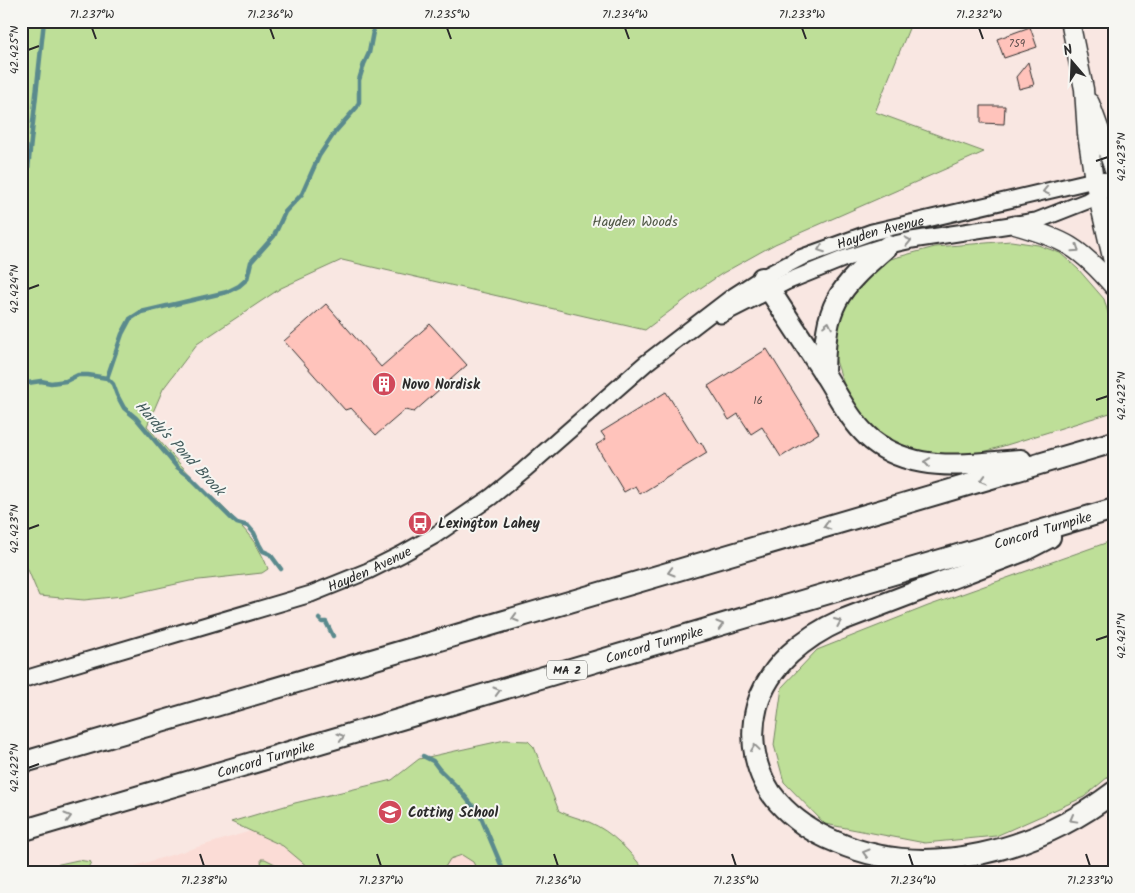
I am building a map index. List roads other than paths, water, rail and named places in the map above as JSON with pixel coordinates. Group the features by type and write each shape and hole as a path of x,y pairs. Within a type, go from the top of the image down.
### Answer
{"highway":[{"path":"824,374 826,333 835,303 843,289 854,276 888,246"},
{"path":"765,284 856,425 877,443 904,457 927,463 957,465 1062,457"},
{"path":"21,763 1114,442"},
{"path":"1106,511 1023,551 842,620 811,636 786,657 766,683 756,712 754,744 758,766 767,787 793,817 818,834 839,844 864,853 891,858 932,860 960,857 1000,848 1026,840 1064,824 1114,792"},
{"name":"Concord Turnpike","path":"21,831 1106,511"}],"main road":[{"path":"1070,21 1084,88 1087,134 1095,188 1114,266"},
{"path":"1084,88 1114,168"},
{"path":"1015,225 1049,235 1070,245 1088,259 1114,287"}],"street":[{"path":"1095,188 1114,181"},
{"path":"1095,188 1114,185"},
{"name":"Hayden Avenue","path":"765,284 888,246 958,232 1015,225 1054,215 1095,188"},
{"name":"Hayden Avenue","path":"21,680 311,594 368,571 402,554 456,522 495,494 646,362 686,333 808,255 872,232 1095,188"}],"waterway":[{"name":"Hardy's Pond Brook","path":"21,233 44,21"},
{"path":"107,378 122,334 130,319 141,312 227,292 239,286 247,279 251,262 274,236 285,212 302,194 319,156 335,132 357,107 359,102 359,80 369,53 375,21"},
{"name":"Hardy's Pond Brook","path":"21,257 21,262"},
{"name":"Hardy's Pond Brook","path":"21,384 41,381 51,383 66,381 78,375 107,378 113,384 124,408 136,418 177,467 189,476 237,523 248,526 254,533 263,551 270,554 281,569"},
{"path":"319,619 322,622 326,622 333,636"},
{"path":"423,756 433,761 480,815 504,872"}],"place":[{"name":"Novo Nordisk","path":"384,384"},
{"name":"Lexington Lahey","path":"420,523"},
{"name":"Cotting School","path":"390,812"}],"park label":[{"name":"Hayden Woods","path":"635,221"}]}
